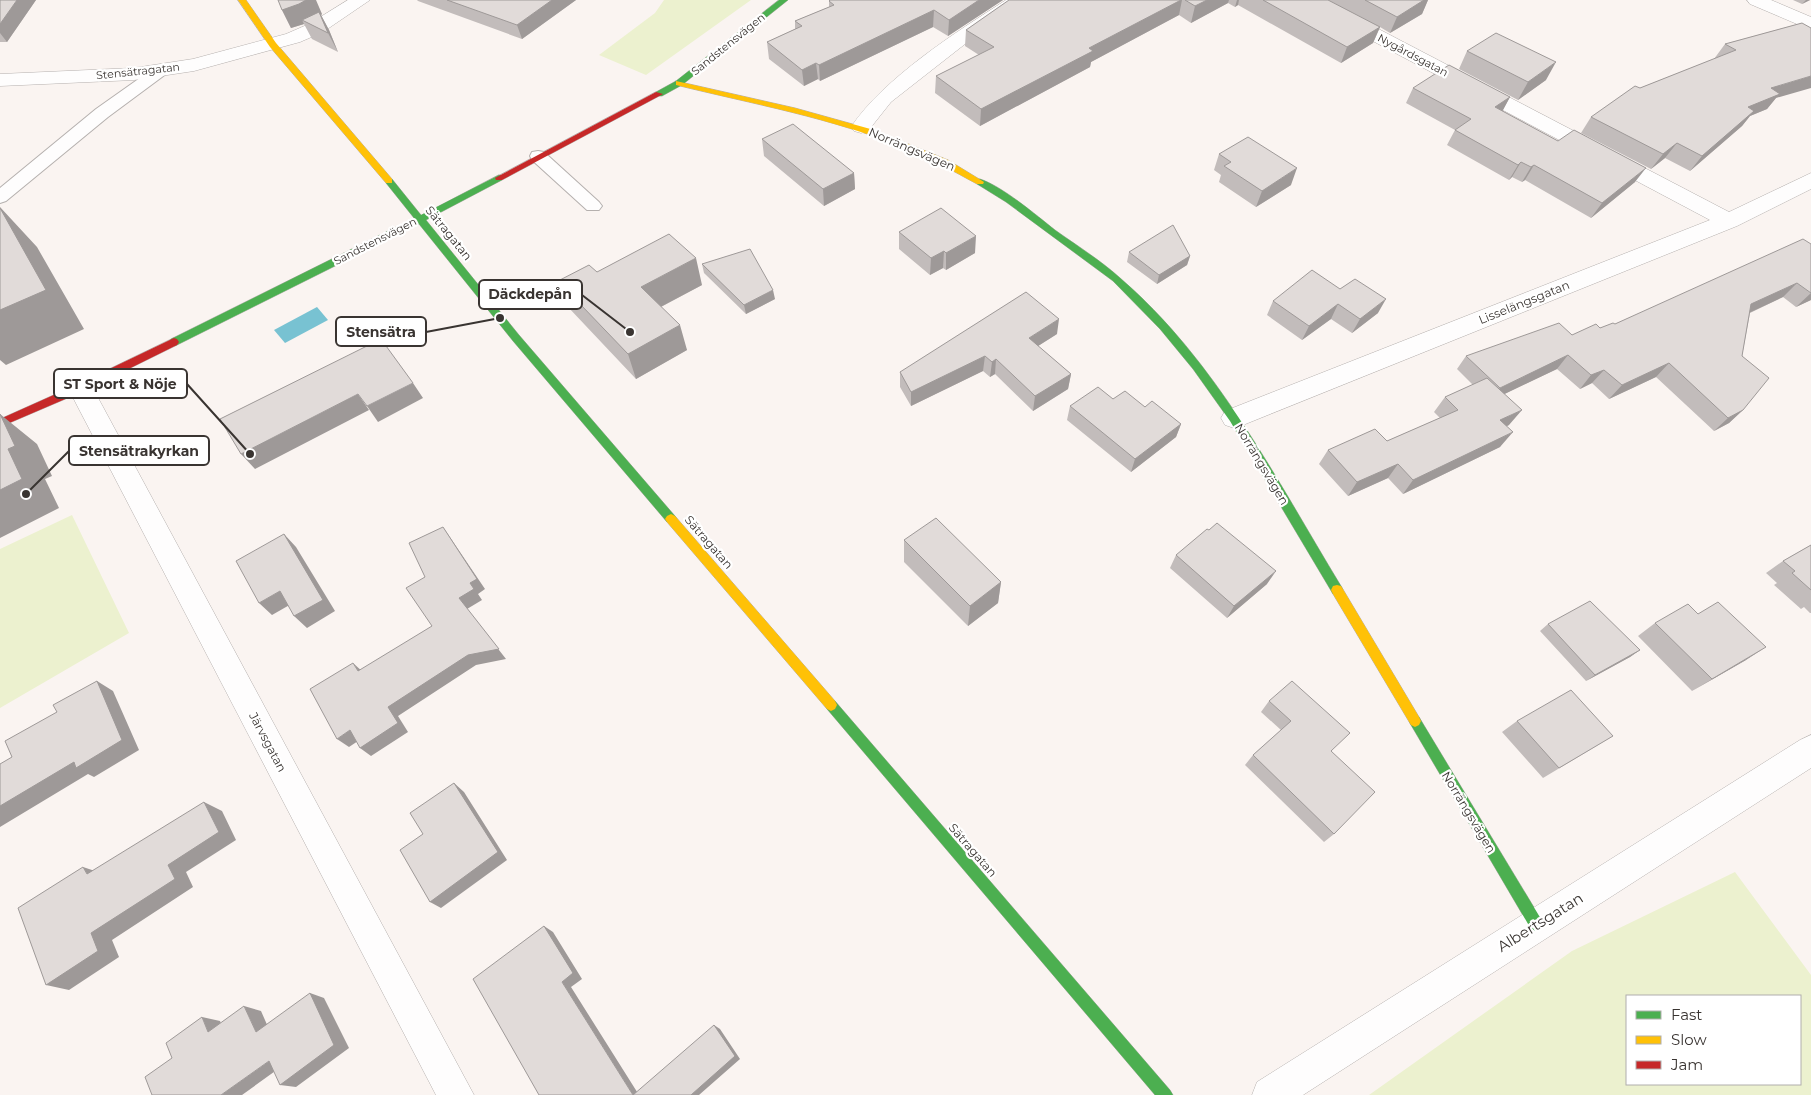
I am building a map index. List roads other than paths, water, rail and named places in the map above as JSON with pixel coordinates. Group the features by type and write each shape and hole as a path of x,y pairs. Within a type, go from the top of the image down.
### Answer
{"street":[{"name":"Sätragatan","path":"242,0 273,45 585,419 1166,1095"},
{"name":"Stensätragatan","path":"0,80 160,71 194,66 273,45 316,28 361,0"},
{"name":"Sandstensvägen","path":"0,423 80,388 420,219 679,83 784,0"},
{"name":"Norrängsvägen","path":"861,127 884,98 967,32 1018,0"},
{"name":"Nygårdsgatan","path":"1309,0 1729,220"},
{"path":"1756,0 1811,24"},
{"name":"Norrängsvägen","path":"679,83 861,127 949,163 1009,200 1072,244 1116,279 1162,326 1197,366 1234,418 1536,924"},
{"name":"Lisselängsgatan","path":"1234,418 1729,220 1811,180"},
{"name":"Järvsgatan","path":"80,388 456,1095"},
{"name":"Albertsgatan","path":"1270,1095 1811,750"}],"lane":[{"path":"0,197 102,112 160,71"},
{"path":"538,156 593,206"}],"water":[{"path":"317,307 328,320 285,343 274,330"}],"place":[{"name":"Stensätra","path":"500,318"},
{"name":"Däckdepån","path":"630,332"},
{"name":"ST Sport & Nöje","path":"250,454"},
{"name":"Stensätrakyrkan","path":"26,494"}]}
